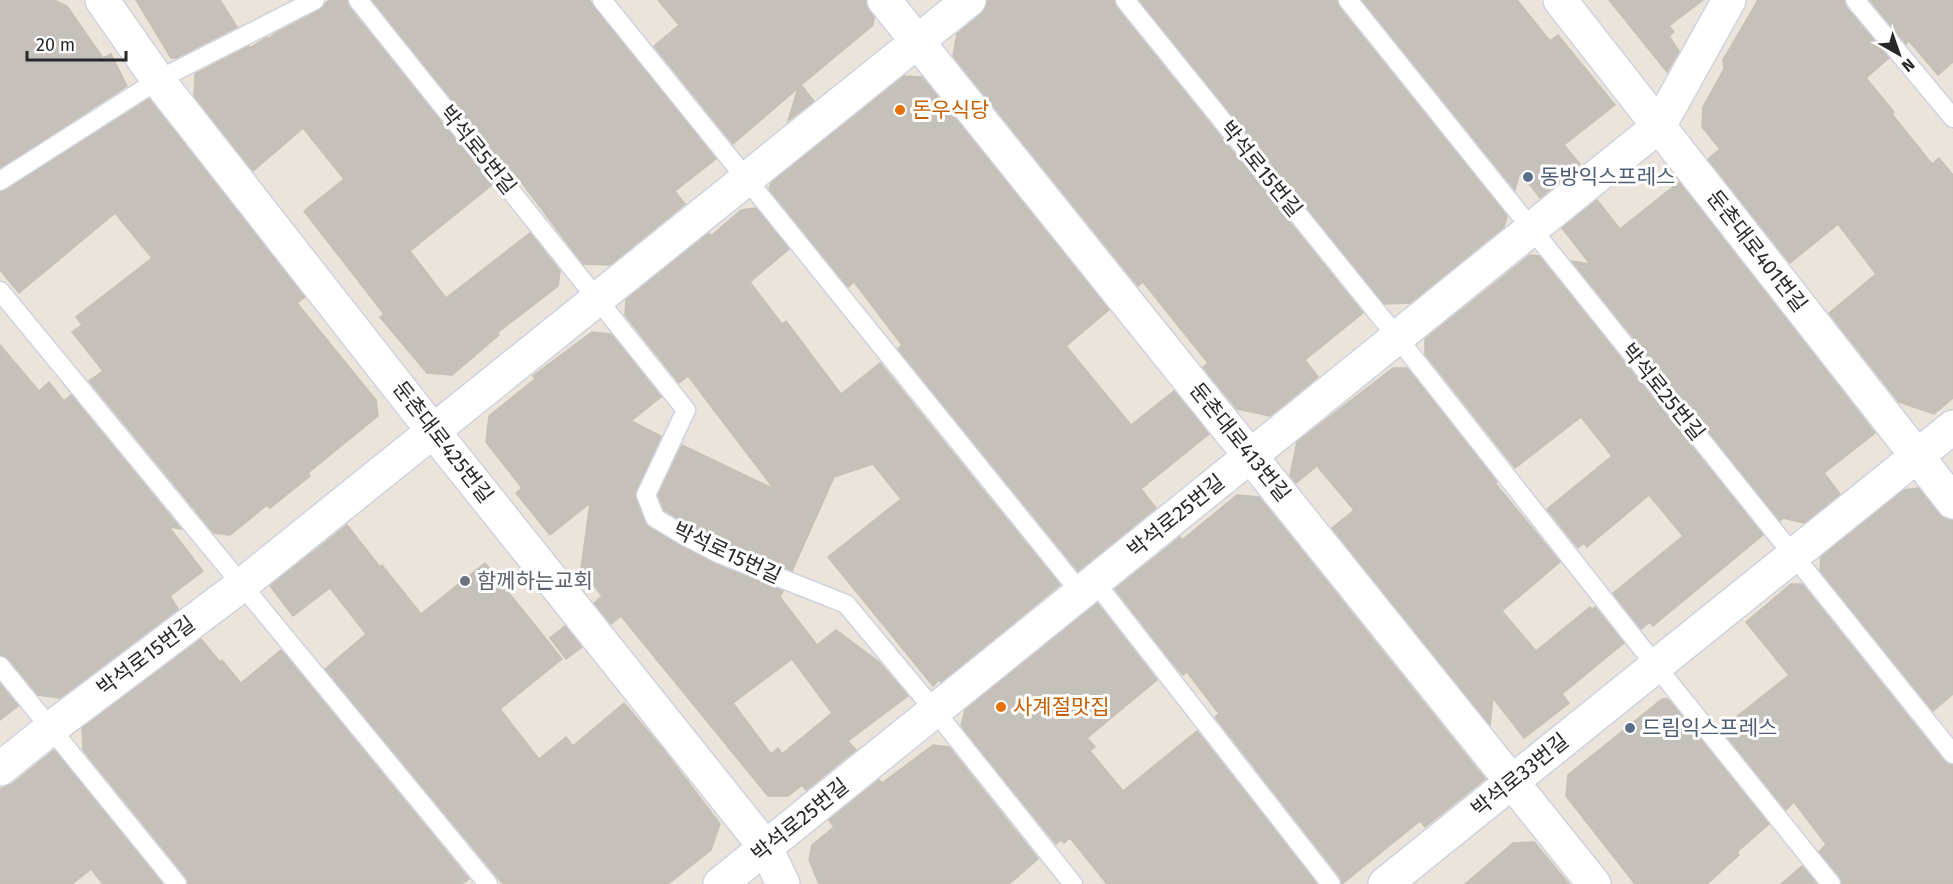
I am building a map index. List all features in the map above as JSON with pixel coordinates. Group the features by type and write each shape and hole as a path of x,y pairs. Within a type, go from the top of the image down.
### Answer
{"street":[{"name":"둔촌대로425번길","path":"102,0 158,80 433,431 765,848 783,884"},
{"name":"둔촌대로413번길","path":"884,0 1594,884"},
{"name":"박석로15번길","path":"0,769 243,584 969,0"},
{"name":"둔촌대로401번길","path":"1560,0 1953,502"},
{"name":"박석로25번길","path":"720,884 1659,126 1729,0"},
{"name":"박석로33번길","path":"1385,884 1953,427"}],"lane":[{"path":"0,181 158,80 315,0"},
{"name":"박석로5번길","path":"358,0 597,299"},
{"path":"602,0 746,179 1088,588 1331,884"},
{"name":"박석로15번길","path":"1125,0 1397,337"},
{"path":"1348,0 1532,229"},
{"path":"1855,0 1953,118"},
{"name":"박석로25번길","path":"1532,229 1794,556"},
{"path":"0,291 488,884"},
{"name":"박석로15번길","path":"597,299 686,411 646,495 655,518 720,554 846,604 935,711"},
{"path":"1397,337 1831,884"},
{"path":"1794,556 1953,753"},
{"path":"0,666 177,884"},
{"path":"935,711 1073,884"}],"building":[{"path":"0,0 54,0 67,6 103,58 111,54 127,86 0,168"},
{"path":"136,0 220,0 237,27 176,58 171,58"},
{"path":"329,0 347,0 349,7 492,185 410,251 446,298 530,233 560,271 558,286 497,333 499,335 452,375 427,373 380,317 384,314 304,211 344,179 303,128 253,171 194,96 195,74 249,46 250,48 267,37 268,39 320,10"},
{"path":"372,0 589,0 716,159 675,191 685,204 610,265 583,264 513,171 509,171"},
{"path":"658,0 866,0 869,11 874,17 873,25 801,85 814,101 788,121 798,88 733,144 654,46 679,25"},
{"path":"987,0 1114,0 1116,7 1363,313 1305,360 1318,377 1270,416 1237,409 1203,367 1208,363 1143,282 1138,286 953,56 957,34 981,14 986,7"},
{"path":"1139,0 1337,0 1339,7 1507,216 1504,227 1410,303 1384,304"},
{"path":"1362,0 1517,0 1550,41 1558,35 1615,105 1564,145 1580,164 1574,170 1540,198 1520,172 1515,190"},
{"path":"1609,0 1703,0 1669,26 1674,32 1669,36 1679,51 1667,72"},
{"path":"1758,0 1844,0 1846,7 1889,58 1866,78 1932,164 1939,158 1953,175 1953,398 1934,414 1899,402 1829,313 1876,274 1838,224 1790,263 1708,159 1720,149 1702,127 1703,107 1724,69 1723,60"},
{"path":"1870,0 1953,0 1953,62 1938,75 1909,41 1906,44"},
{"path":"904,76 922,77 1109,310 1066,346 1131,425 1174,391 1209,434 1141,489 1156,508 1078,571 898,349 902,345 854,282 848,287 769,189 771,183"},
{"path":"149,99 305,297 297,303 376,400 378,416 308,473 310,476 270,508 267,505 230,535 214,533 89,381 103,371 72,332 82,325 76,317 152,258 115,213 19,293 0,270 0,192"},
{"path":"1679,182 1875,433 1824,473 1840,494 1804,523 1783,518 1780,521 1572,261 1590,264 1562,228 1597,200 1620,229"},
{"path":"756,208 789,249 750,282 782,324 786,321 841,394 880,363 1060,585 941,682 939,680 933,686 828,557 901,499 873,464 834,477 792,571 725,544 690,526 664,510 658,495 682,445 774,489 688,376 679,383 625,315 626,300 709,233 711,236 741,210"},
{"path":"1530,255 1539,256 1763,535 1653,626 1650,622 1641,629 1613,593 1683,536 1649,495 1587,547 1584,543 1578,548 1547,509 1612,456 1581,417 1515,468 1425,354 1425,339"},
{"path":"592,332 611,334 661,397 631,421 661,436 635,494 649,527 715,564 783,591 780,597 817,645 836,630 879,662 908,696 848,741 856,750 806,790 802,785 788,796 768,796 621,616 611,624 594,603 602,596 581,569 590,503 550,535 516,493 522,488 486,442 489,416 535,379 533,376","holes":["792,659 832,713 782,754 778,748 771,754 733,703"]},
{"path":"0,345 39,391 49,382 64,401 71,395 181,529 169,527 203,571 170,596 178,609 60,698 38,695 9,659 0,655"},
{"path":"1393,368 1407,368 1497,482 1495,483 1560,562 1502,611 1536,651 1590,607 1592,610 1595,607 1624,643 1562,694 1569,703 1524,738 1493,698 1490,725 1332,528 1354,510 1317,466 1296,483 1290,476 1297,442"},
{"path":"1918,488 1939,514 1945,519 1953,520 1953,694 1933,711 1820,571 1821,557 1904,490"},
{"path":"1237,495 1259,497 1485,779 1425,827 1420,821 1342,884 1340,877 1215,717 1219,714 1187,672 1183,675 1175,666 1115,589 1180,537 1182,540"},
{"path":"347,525 421,614 485,563 562,659 500,709 539,759 566,737 573,746 624,703 663,749 720,824 711,850 668,884 503,884 325,669 366,634 330,588 293,616 270,586"},
{"path":"1791,584 1802,584 1944,761 1953,765 1953,884 1842,884 1840,877 1819,852 1826,844 1794,802 1786,810 1721,729 1789,675 1746,622"},
{"path":"1097,603 1157,680 1087,738 1095,747 1090,751 1123,791 1197,731 1317,884 1107,884 1070,838 1064,843 1061,840 1056,844 961,726 965,710"},
{"path":"565,626 582,647 566,659 550,638"},
{"path":"201,639 241,683 281,650 469,879 462,884 188,884 186,877 83,750 82,728"},
{"path":"0,684 18,706 0,720"},
{"path":"1662,699 1668,699 1769,824 1737,852 1739,855 1707,884 1635,884 1566,796 1568,775"},
{"path":"933,745 949,747 1038,859 1009,884 819,884 809,860 812,845 834,827 829,820 879,780 882,783"},
{"path":"53,751 163,884 103,884 91,869 72,884 0,884 0,789 12,784"},
{"path":"1534,842 1569,884 1465,884 1513,843"},
{"path":"1802,866 1817,884 1781,884"}],"place":[{"name":"돈우식당","path":"900,110"},
{"name":"동방익스프레스","path":"1528,177"},
{"name":"함께하는교회","path":"465,581"},
{"name":"사계절맛집","path":"1001,707"},
{"name":"드림익스프레스","path":"1630,728"}]}
